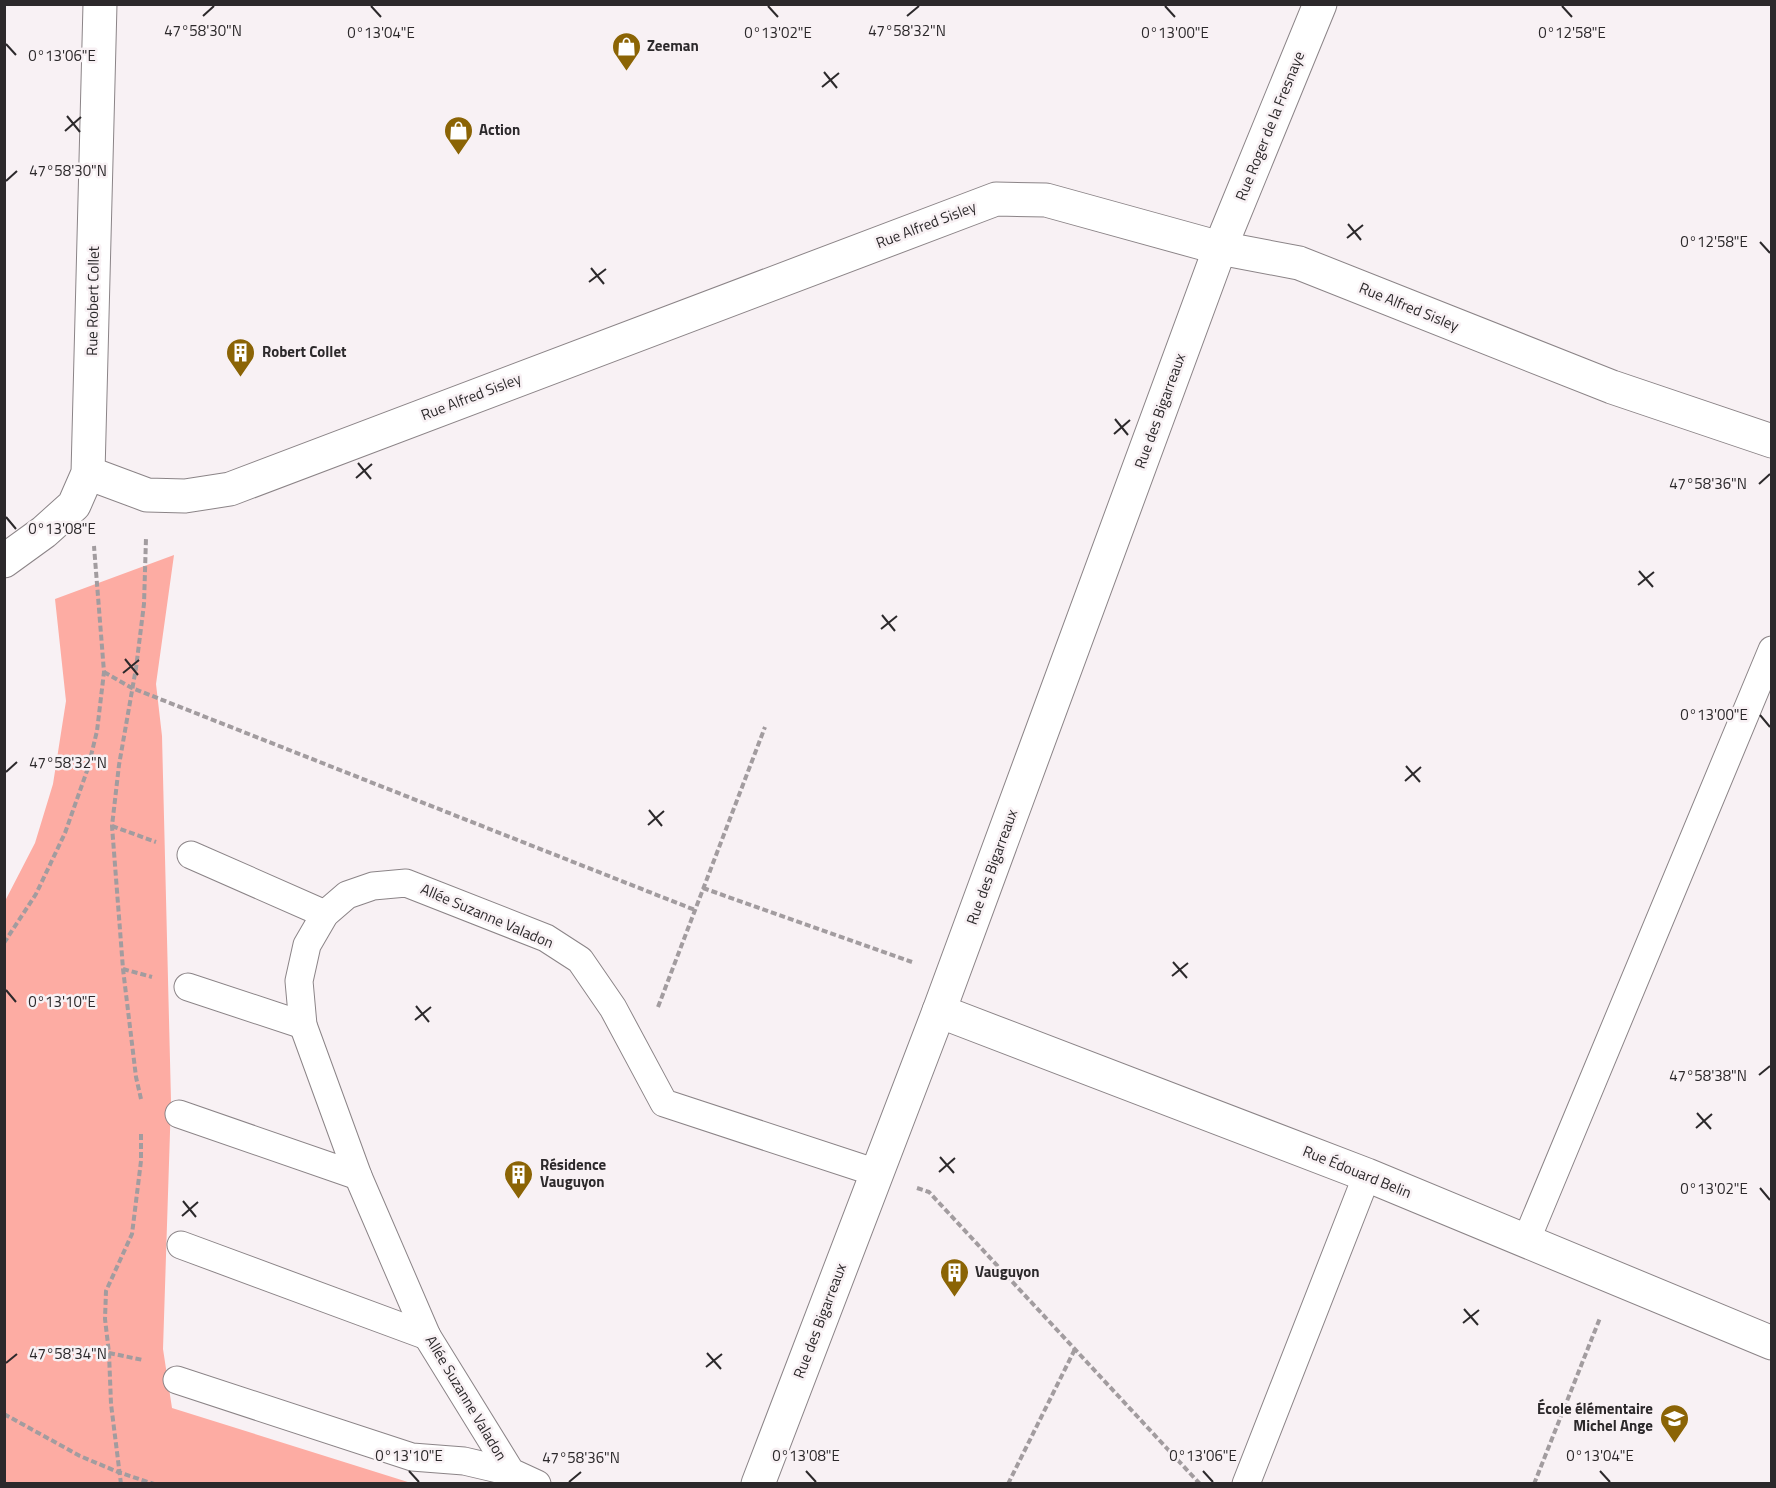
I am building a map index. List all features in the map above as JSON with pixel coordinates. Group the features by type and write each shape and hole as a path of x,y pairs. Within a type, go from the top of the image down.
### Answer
{"street":[{"name":"Rue Robert Collet","path":"4,561 74,505 88,473 100,4"},
{"name":"Rue Roger de la Fresnaye","path":"1220,248 1320,4"},
{"name":"Rue Alfred Sisley","path":"88,473 147,495 185,496 230,489 996,199 1046,200 1220,248 1299,263 1612,387 1772,441"},
{"name":"Rue des Bigarreaux","path":"758,1484 939,1011 1220,248"},
{"name":"Rue Édouard Belin","path":"939,1011 1367,1175 1772,1343"}],"lane":[{"path":"1526,1241 1772,650"},
{"path":"191,855 324,914"},
{"name":"Allée Suzanne Valadon","path":"537,1484 512,1472 427,1336 358,1176 303,1025 299,981 307,945 324,914 347,895 373,886 406,883 546,938 580,960 613,1008 664,1103 877,1173"},
{"path":"188,987 303,1025"},
{"path":"179,1114 358,1176"},
{"path":"1246,1484 1367,1175"},
{"path":"181,1245 427,1336"},
{"path":"177,1380 412,1457 464,1461 512,1472"}],"path":[{"path":"142,1102 136,1077 123,969 112,826 144,604 147,495"},
{"path":"4,944 36,894 65,833 88,768 97,731 104,672 93,543"},
{"path":"104,672 132,688 695,910"},
{"path":"639,1056 765,728"},
{"path":"112,826 191,855"},
{"path":"703,888 952,976"},
{"path":"121,1484 111,1404 105,1319 106,1291 132,1234 141,1161 142,1126"},
{"path":"877,1173 929,1192 1200,1484"},
{"path":"1534,1484 1616,1278"},
{"path":"1008,1484 1075,1349"},
{"path":"4,1414 81,1456 154,1484"}],"shaded area":[{"path":"174,555 156,684 162,736 171,1101 163,1349 172,1408 411,1483 5,1483 4,903 35,843 53,784 66,701 55,599"}],"place":[{"name":"Zeeman","path":"626,72"},
{"name":"Action","path":"458,156"},
{"name":"Robert Collet","path":"241,378"},
{"name":"Résidence Vauguyon","path":"519,1200"},
{"name":"Vauguyon","path":"954,1298"},
{"name":"École élémentaire Michel Ange","path":"1674,1444"}]}
